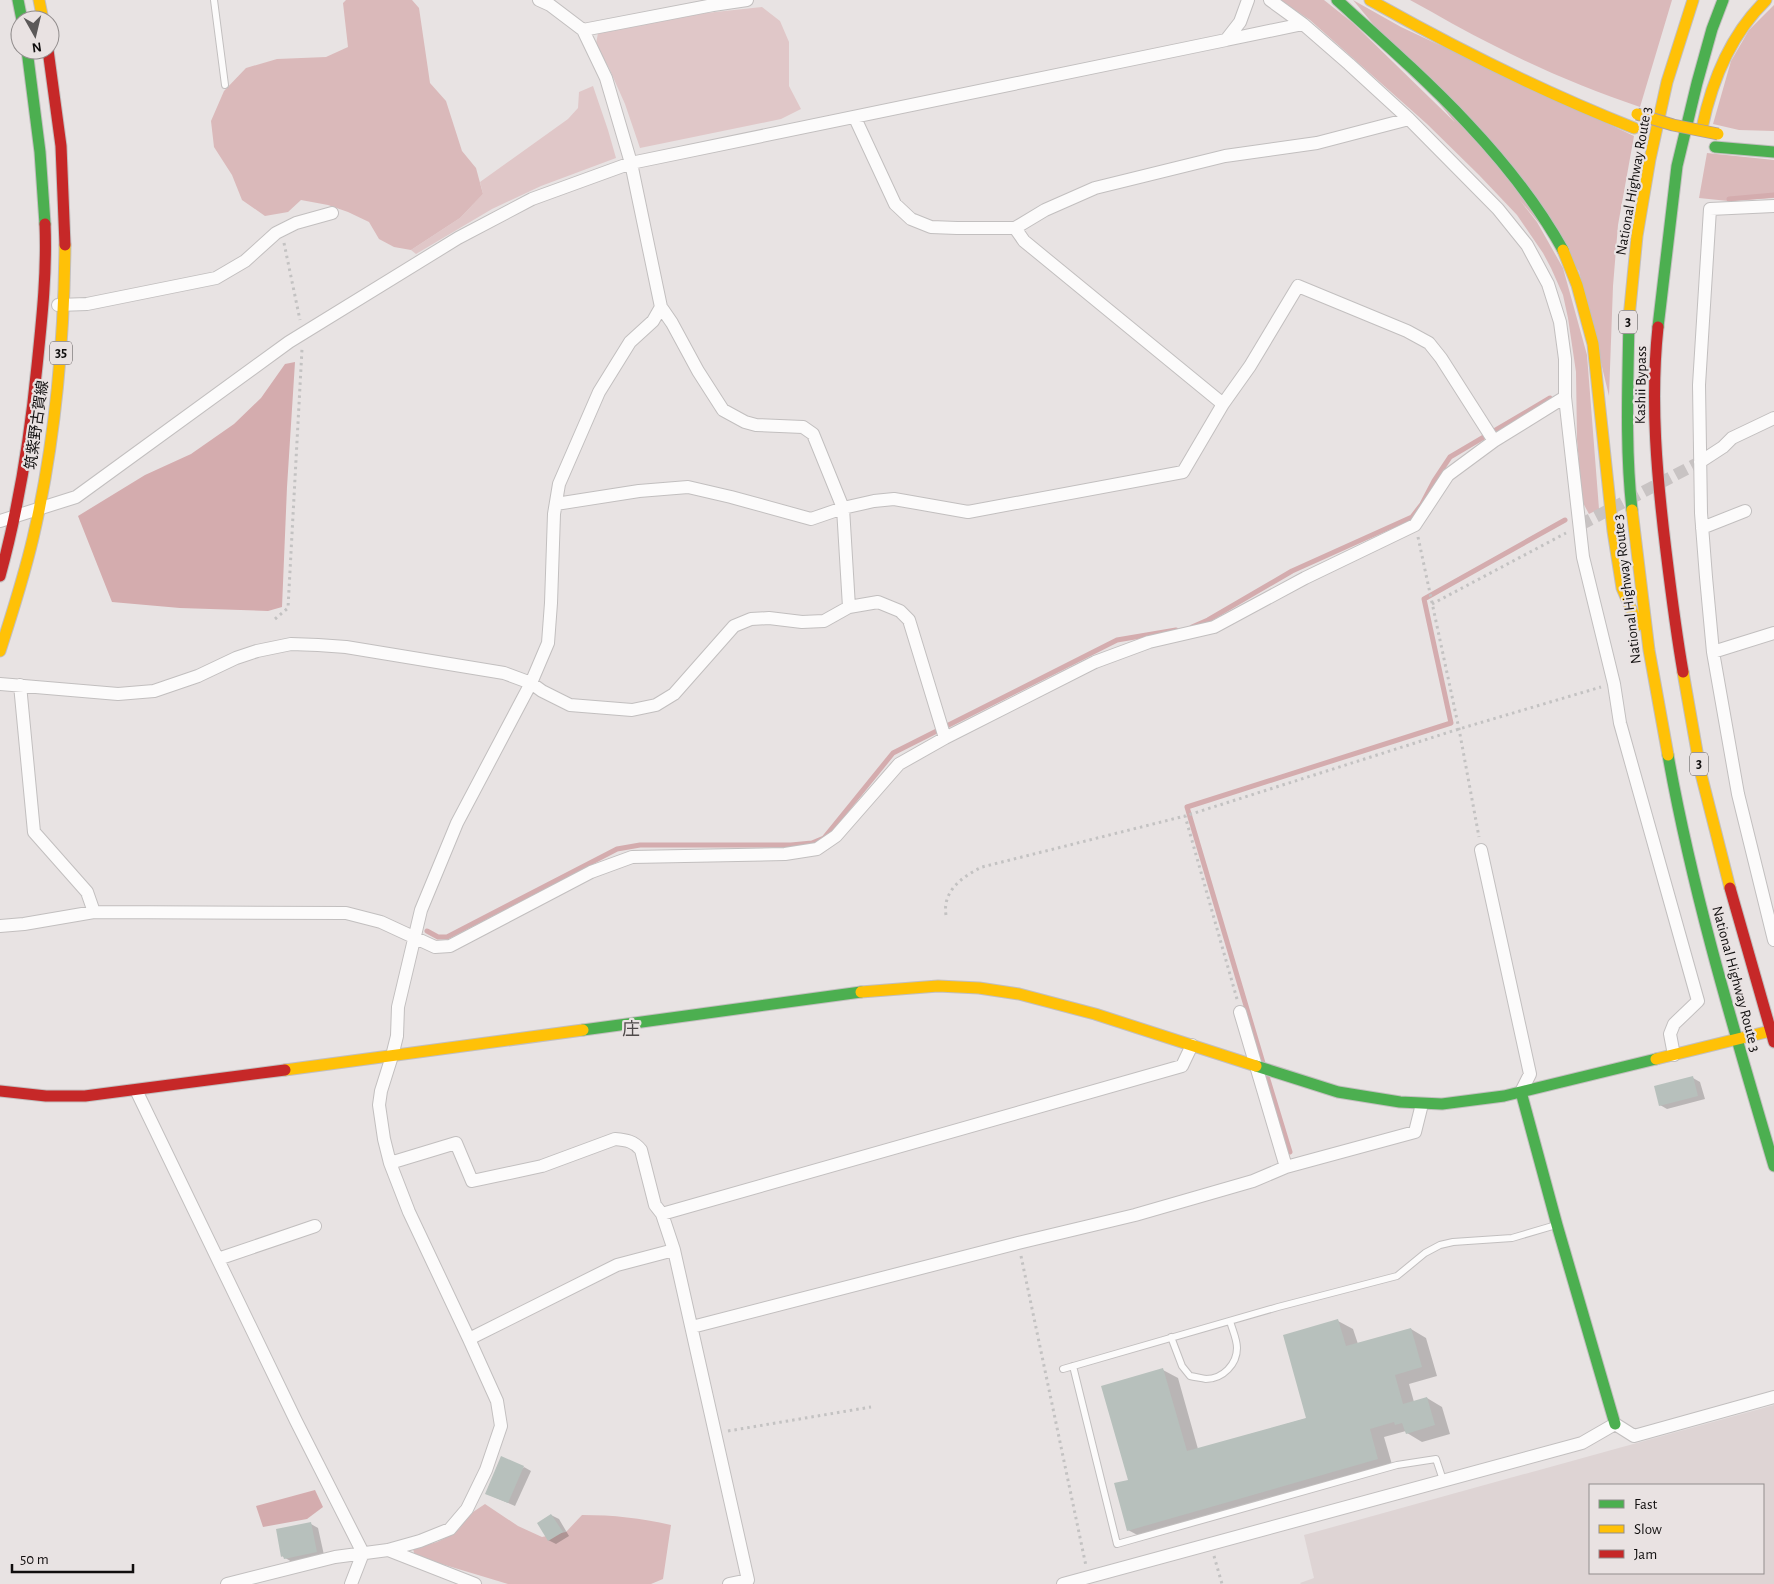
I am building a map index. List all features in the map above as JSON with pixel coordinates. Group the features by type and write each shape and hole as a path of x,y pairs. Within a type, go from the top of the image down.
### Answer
{"main road":[{"path":"1337,0 1413,68 1485,142 1524,190 1549,225 1565,254 1577,284 1593,344 1612,531 1622,588 1649,650"},
{"path":"1370,0 1462,51 1539,90 1634,128 1704,144 1774,152"},
{"name":"National Highway Route 3","path":"1693,0 1668,82 1650,159 1637,236 1628,312 1630,490 1649,650 1672,779 1706,927 1736,1040 1774,1166"},
{"name":"3","path":"1662,280 1677,166 1697,83 1712,29 1723,0"},
{"path":"1704,144 1704,114 1725,56 1736,34 1766,0"},
{"name":"筑紫野古賀線","path":"0,576 16,516 29,451 46,256 44,204 34,95 29,60"},
{"name":"筑紫野古賀線","path":"0,651 18,594 39,508 59,377 65,305 66,242 64,181 55,90 50,60"},
{"path":"1517,64 1559,84"},
{"path":"1632,113 1673,125 1723,134"},
{"path":"1662,280 1684,206"},
{"name":"Kashii Bypass","path":"1659,492 1655,432 1655,379 1662,280"},
{"name":"National Highway Route 3","path":"1659,492 1677,640 1701,774 1737,917 1773,1034"},
{"path":"0,1091 46,1096 85,1096 890,988 970,988 1000,991 1050,1001 1338,1092 1382,1101 1422,1104 1462,1102 1521,1092 1736,1040 1773,1034"},
{"path":"1521,1092 1557,1225 1615,1424"}],"street":[{"path":"539,0 550,5 583,30 606,78 631,163 661,307 672,323 698,371 723,410 745,422 756,425 803,427 813,434 843,508 849,607"},
{"path":"583,30 713,4 747,0"},
{"path":"1226,40 1240,22 1248,0"},
{"path":"1270,0 1303,24 1409,119 1498,209 1527,245 1548,284 1560,322 1565,359 1565,396 1583,557 1614,684 1620,724 1698,1001 1674,1024 1670,1034 1674,1055"},
{"path":"0,521 76,497 302,334 458,238 532,199 631,163 1303,24"},
{"path":"855,118 895,204 911,219 931,227 957,228 1015,228 1045,210 1095,188 1225,156 1317,143 1409,119"},
{"path":"1774,206 1710,209 1699,384 1702,528 1713,652 1738,794 1772,920 1774,940"},
{"path":"43,305 86,304 216,278 245,261 276,233 296,223 332,213"},
{"path":"1015,228 1024,240 1223,404"},
{"path":"556,504 640,490 688,487 811,519 843,508 874,501 894,499 968,512 1183,472 1223,404 1250,366 1298,286 1407,331 1429,343 1441,358 1494,440"},
{"path":"227,1584 335,1557 388,1550 420,1541 450,1529 467,1508 486,1470 501,1426 497,1401 408,1212 390,1163 379,1105 381,1091 392,1056 396,1036 398,1007 421,910 457,823 531,683 548,643 556,504 559,484 599,392 630,342 653,321 661,307"},
{"path":"0,926 24,924 94,912 346,913 382,922 435,947 450,946 591,872 632,857 678,854 725,856 785,854 816,849 836,836 899,764 945,738 1095,662 1149,642 1214,627 1305,578 1415,525 1448,475 1494,440 1565,396"},
{"path":"1700,462 1723,447 1732,438 1774,418"},
{"path":"1702,528 1745,511"},
{"path":"0,684 118,694 154,691 198,676 236,658 257,651 291,644 336,646 504,673 531,683 542,691 570,705 632,710 656,705 674,694 734,626 751,619 769,618 802,622 824,620 849,607 878,602 900,611 909,620 945,738"},
{"path":"1713,652 1774,633"},
{"path":"20,685 34,832 88,892 94,912"},
{"path":"1481,850 1530,1074 1521,1092"},
{"path":"1240,1012 1286,1167"},
{"path":"662,1214 1182,1066 1192,1045"},
{"path":"136,1090 296,1421 363,1553 351,1584"},
{"path":"692,1327 1171,1205 1253,1181 1286,1167 1416,1132 1422,1104"},
{"path":"390,1163 456,1144 472,1181 542,1166 615,1139 627,1140 636,1144 641,1150 656,1205 662,1214 674,1250 748,1580 729,1584"},
{"path":"218,1259 315,1226"},
{"path":"469,1339 617,1265 674,1250"},
{"path":"1063,1584 1582,1443 1615,1424 1634,1436 1774,1397"},
{"path":"388,1550 475,1584"}],"lane":[{"path":"214,0 224,85"},
{"path":"1063,1369 1171,1337 1397,1276 1426,1253 1440,1245 1453,1242 1512,1238 1557,1225"},
{"path":"1171,1337 1182,1366 1190,1376 1208,1379 1222,1374 1232,1367 1236,1357 1237,1346 1230,1321"},
{"path":"1073,1366 1117,1544 1397,1465 1436,1458 1443,1480"}],"path":[{"path":"275,619 288,608 302,334 282,230"},
{"path":"1415,525 1459,729 1481,850"},
{"path":"1432,604 1580,526"},
{"path":"946,915 944,905 954,887 965,875 982,867 1185,816 1459,729 1614,684"},
{"path":"1185,816 1240,1012"},
{"path":"1018,1243 1088,1577"},
{"path":"715,1434 871,1407"},
{"path":"1210,1544 1222,1584"}],"shaded area":[{"path":"346,0 412,0 419,8 430,83 446,101 462,151 476,168 483,194 460,218 411,250 394,247 379,239 369,222 328,205 301,200 288,212 265,216 242,200 232,175 214,147 211,121 224,91 246,68 277,59 326,57 348,47 343,3"},
{"path":"1280,0 1324,0 1353,23 1469,136 1537,222 1563,268 1587,355 1599,509 1589,514 1582,501 1577,439 1576,372 1568,318 1563,295 1543,253 1517,215 1427,124 1310,20"},
{"path":"1353,0 1401,27 1634,136 1618,225 1613,286 1609,396 1579,271"},
{"path":"1410,0 1672,0 1640,107 1585,87 1530,63 1473,35"},
{"path":"1774,5 1774,131 1739,130 1713,124 1731,61 1749,30"},
{"path":"762,7 780,21 789,42 789,86 801,109 781,119 640,148 625,104 596,44 598,33 678,16"},
{"path":"593,86 616,158 541,186 492,209 416,254 411,250 460,218 483,194 480,182 568,119 578,108 579,92"},
{"path":"1707,153 1774,160 1774,198 1728,201 1699,198"},
{"path":"295,362 282,607 268,611 180,608 112,602 78,516 145,475 191,454 234,424 261,398 285,364"},
{"path":"1774,1405 1774,1584 1300,1583 1314,1578 1304,1535"},
{"path":"315,1490 323,1507 307,1519 263,1527 256,1506"},
{"path":"485,1504 518,1526 542,1537 566,1532 582,1515 627,1517 671,1525 663,1579 651,1584 508,1584 415,1556 413,1549 447,1537 459,1529 470,1514"}],"building":[{"path":"1693,1076 1698,1096 1659,1106 1654,1086"},
{"path":"1338,1319 1346,1346 1411,1328 1422,1367 1395,1375 1403,1404 1427,1397 1435,1425 1406,1434 1402,1423 1395,1425 1394,1422 1370,1429 1378,1459 1127,1531 1114,1483 1128,1480 1101,1386 1163,1368 1187,1451 1306,1418 1283,1335"},
{"path":"501,1456 524,1466 508,1503 485,1494"},
{"path":"551,1514 563,1532 548,1541 537,1523"},
{"path":"311,1522 317,1552 284,1559 283,1556 281,1557 276,1529"}],"waterway":[{"path":"1729,199 1774,195"},
{"path":"1192,627 1208,620 1292,571 1412,517 1450,457 1550,398"},
{"path":"1263,1063 1187,807 1451,723 1424,599 1565,520"},
{"path":"427,931 438,937 447,937 617,849 640,845 791,845 812,843 824,838 893,753 1117,640 1176,630"},
{"path":"1266,1073 1290,1152"}],"tunnel":[{"path":"1580,525 1700,462"}],"traffic: fast":[{"path":"18,0 20,10"},
{"path":"1337,0 1430,86 1489,147 1541,214 1563,250"},
{"path":"1658,327 1677,166 1697,83 1712,29 1723,0"},
{"path":"28,60 40,152 45,224"},
{"path":"1715,147 1774,152"},
{"path":"1629,318 1628,438 1632,510"},
{"path":"1668,755 1689,859 1702,911 1729,1013 1774,1166"},
{"path":"583,1030 861,992"},
{"path":"1256,1066 1338,1092 1400,1102 1442,1104 1504,1096 1656,1059"},
{"path":"1521,1092 1557,1225 1615,1424"}],"traffic: slow":[{"path":"39,0 41,10"},
{"path":"1370,0 1500,68 1566,100 1634,128"},
{"path":"1629,318 1637,236 1650,159 1667,82 1693,0"},
{"path":"1702,128 1717,75 1733,43 1754,13 1766,0"},
{"path":"1637,114 1673,125 1718,134"},
{"path":"0,651 18,595 41,502 53,429 63,319 65,245"},
{"path":"1563,250 1577,285 1593,344 1613,531 1622,588 1638,625"},
{"path":"1632,510 1649,650 1668,755"},
{"path":"1683,672 1701,774 1730,888"},
{"path":"861,992 938,986 979,988 1019,994 1095,1014 1256,1066"},
{"path":"285,1070 583,1030"},
{"path":"1656,1059 1774,1030"}],"traffic: jam":[{"path":"49,60 61,146 65,245"},
{"path":"0,576 18,498 31,419 44,295 45,224"},
{"path":"1658,327 1655,383 1657,467 1670,582 1683,672"},
{"path":"1730,888 1774,1042"},
{"path":"0,1091 46,1096 85,1096 285,1070"}],"district":[{"name":"庄","path":"631,1030"}]}
